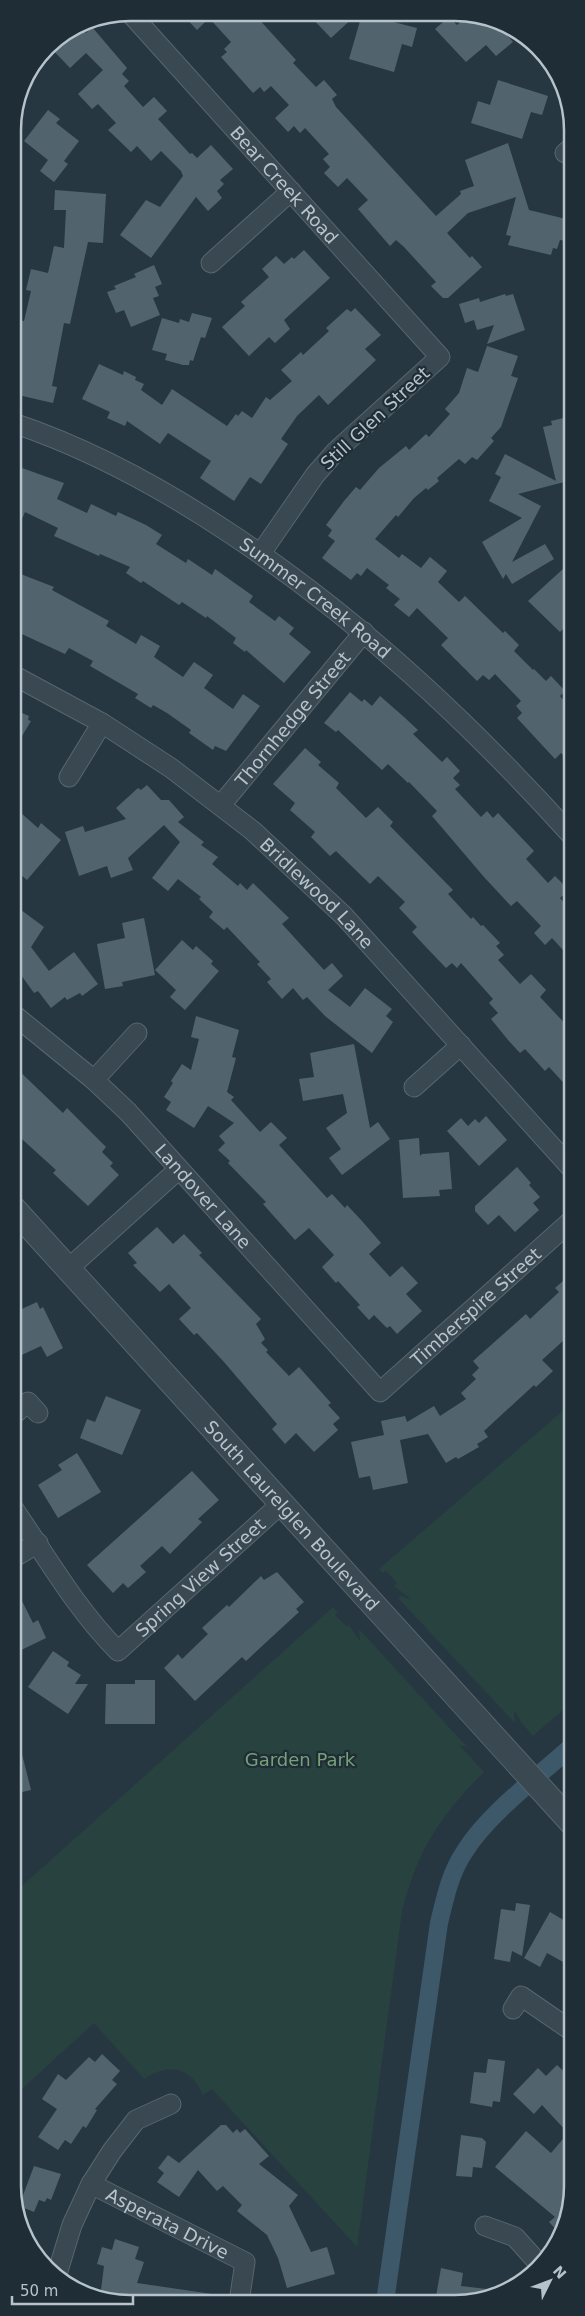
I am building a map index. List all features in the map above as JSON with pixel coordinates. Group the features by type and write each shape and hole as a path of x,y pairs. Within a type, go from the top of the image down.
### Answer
{"street":[{"name":"Bear Creek Road","path":"138,21 440,357"},
{"path":"211,263 290,192"},
{"name":"Still Glen Street","path":"260,553 315,475 336,451 440,357"},
{"name":"Summer Creek Road","path":"21,426 92,454 138,477 260,553 364,632 434,693 564,822"},
{"name":"Thornhedge Street","path":"221,805 364,632"},
{"name":"Bridlewood Lane","path":"21,679 102,723 171,768 221,805 293,866 344,916 564,1160"},
{"path":"69,777 102,723"},
{"name":"Landover Lane","path":"21,1021 94,1080 179,1169 380,1392"},
{"path":"94,1080 137,1034"},
{"path":"414,1087 461,1045"},
{"path":"69,1268 179,1169"},
{"name":"South Laurelglen Boulevard","path":"21,1217 564,1814"},
{"name":"Timberspire Street","path":"380,1392 564,1227"},
{"path":"21,1408 28,1402 38,1413"},
{"name":"Spring View Street","path":"38,1544 78,1606 97,1631 118,1651 281,1504"},
{"path":"21,1520 38,1544 21,1554"},
{"path":"513,2009 521,1996 564,2026"},
{"path":"55,2265 92,2184 112,2151 136,2120 171,2104"},
{"name":"Asperata Drive","path":"92,2184 245,2262 240,2295"},
{"path":"484,2226 515,2237 532,2256"}],"green space":[{"path":"564,1410 564,1709 533,1736 514,1710 515,1723 398,1598 401,1596 412,1600 394,1586 397,1583 386,1571 383,1573 379,1569"},
{"name":"Garden Park","path":"333,1607 338,1613 335,1615 347,1627 349,1625 360,1641 359,1629 467,1747 459,1745 484,1772 468,1788 432,1835 415,1869 402,1911 357,2247 212,2089 203,2095 192,2078 178,2070 162,2070 144,2079 94,2023 21,2090 21,1887"}],"building":[{"path":"189,21 206,21 197,30"},
{"path":"212,21 261,21 296,60 293,63 316,87 324,80 337,95 332,99 336,107 436,216 461,194 460,191 474,186 465,160 508,143 529,210 564,219 564,241 560,240 557,249 553,248 551,255 508,245 511,236 506,235 516,197 468,213 447,233 470,258 472,256 482,267 448,298 443,298 431,286 436,282 404,247 396,240 390,246 358,209 368,200 347,178 338,187 324,173 330,167 323,159 329,154 305,128 300,133 294,126 288,132 275,118 289,105 271,86 264,92 260,87 253,93 221,57 227,52 224,49 231,42"},
{"path":"315,21 349,21 331,38"},
{"path":"360,21 390,21 417,28 412,47 402,44 394,72 349,59"},
{"path":"444,21 453,21 457,25 461,21 483,25 506,34 513,42 496,56 486,45 466,62 435,29"},
{"path":"93,28 127,68 122,74 129,81 124,86 143,107 154,97 167,111 158,119 190,154 192,153 197,158 211,145 233,169 220,180 224,184 217,191 222,198 208,211 196,197 151,258 120,235 146,200 160,207 183,176 181,171 161,151 151,161 137,146 131,152 108,130 116,123 98,104 92,109 78,94 103,70 86,53 70,68 54,52 75,36 84,31 86,33"},
{"path":"498,80 548,96 542,115 531,112 522,139 471,123 478,101 490,105"},
{"path":"48,110 60,119 56,123 79,141 64,161 68,164 54,182 40,171 48,160 24,141"},
{"path":"55,190 106,194 103,243 88,242 70,324 64,323 52,386 57,387 53,403 21,396 21,320 24,321 31,291 26,290 31,269 48,273 54,246 64,248 66,210 54,210"},
{"path":"304,250 330,278 284,320 290,329 275,343 269,337 249,356 222,327 245,306 241,302 269,277 262,269 276,256 284,264 292,257 294,259"},
{"path":"154,265 162,284 155,287 159,296 153,298 160,315 131,327 124,310 116,313 107,292 116,289 114,286 136,277 134,274"},
{"path":"505,294 506,296 513,294 525,330 487,344 494,325 477,330 474,320 465,323 459,304 479,298 480,302"},
{"path":"355,308 381,335 365,349 376,360 328,405 319,395 297,416 281,439 288,444 261,484 250,477 234,501 200,478 211,461 168,433 160,444 127,421 125,426 107,418 110,412 82,399 99,364 123,375 124,371 136,377 135,380 144,384 141,390 162,405 172,389 227,426 236,414 238,416 242,411 252,418 266,397 270,400 292,381 281,370 301,352 303,355 329,331 326,328 347,309 351,312"},
{"path":"192,313 212,318 205,338 201,337 193,361 190,360 189,365 165,360 167,354 152,350 162,318 179,323 180,319 189,322"},
{"path":"487,346 518,356 511,376 518,378 501,427 491,438 494,441 477,460 472,457 465,464 459,459 437,478 439,481 428,490 426,488 414,498 398,517 396,515 375,539 399,558 402,554 421,568 430,557 447,571 438,582 459,602 465,596 503,633 505,631 519,645 514,651 533,670 546,681 551,676 564,690 560,696 564,701 564,756 561,753 555,759 517,718 522,713 516,706 521,701 495,674 489,680 483,675 477,681 441,645 448,638 417,608 409,617 394,605 400,599 386,588 389,585 367,568 361,576 357,573 351,580 322,558 335,541 328,536 332,530 326,525 344,501 356,487 360,490 379,468 406,446 409,450 426,434 429,437 450,414 445,409 459,393 467,368 478,372"},
{"path":"564,418 564,482 518,494 541,506 512,562 545,544 554,559 512,584 506,574 503,579 482,542 522,518 489,501 501,477 495,474 505,454 556,481 543,427 552,425 551,421"},
{"path":"22,468 64,483 57,499 87,513 91,504 116,516 118,512 162,535 156,544 186,563 188,559 212,575 215,569 253,596 249,602 275,621 279,616 294,628 289,634 311,652 284,683 246,650 245,652 233,643 236,638 207,616 206,618 182,602 179,605 143,581 141,583 126,573 130,567 100,554 99,556 54,536 58,528 25,512 21,521"},
{"path":"564,568 564,628 560,632 528,601"},
{"path":"21,574 54,587 52,590 109,621 106,626 136,644 141,635 160,646 154,657 183,677 194,662 213,675 204,688 233,709 243,694 260,706 226,751 215,746 213,750 189,733 191,730 167,713 153,705 151,708 135,698 138,694 90,666 93,661 69,648 65,654 21,634"},
{"path":"350,692 362,702 364,699 372,706 380,696 418,730 413,734 442,762 447,757 460,771 453,778 460,785 455,789 481,817 487,811 493,818 498,813 534,851 526,859 548,883 555,876 564,885 564,894 560,898 564,903 564,951 552,938 545,945 534,933 541,926 517,901 511,906 484,877 432,816 437,811 409,782 388,764 382,770 338,730 336,732 324,723"},
{"path":"21,712 29,716 28,720 31,721 21,738"},
{"path":"305,748 321,762 318,765 339,783 336,788 366,818 378,807 393,822 390,826 453,890 448,894 471,919 473,917 481,926 483,925 500,943 496,946 504,955 498,960 520,984 531,974 546,990 540,997 564,1022 564,1083 549,1067 545,1071 525,1049 520,1053 508,1040 491,1019 498,1013 489,1003 493,999 461,963 457,968 452,963 446,968 412,932 417,927 399,908 405,902 378,876 370,884 336,851 330,856 311,837 315,832 290,810 295,803 273,784"},
{"path":"147,785 161,800 169,800 184,817 178,822 204,842 201,845 218,857 212,864 238,886 240,883 247,890 253,883 289,918 282,924 324,970 332,963 343,976 328,990 350,1007 365,988 392,1009 386,1016 393,1022 372,1053 325,1016 307,997 303,1000 293,988 282,999 267,982 271,979 257,964 260,962 227,927 224,930 209,917 213,912 199,899 201,897 178,879 168,891 152,878 180,842 164,825 128,858 133,870 111,878 107,866 79,876 65,832 83,826 85,832 126,819 116,808 138,788 141,790"},
{"path":"21,813 38,828 41,823 61,840 27,880 21,875"},
{"path":"21,910 44,927 31,947 49,971 74,952 98,984 82,996 80,993 67,1000 65,997 51,1008 38,991 34,993 21,975"},
{"path":"144,918 155,975 122,982 123,986 105,989 97,944 125,938 122,923"},
{"path":"182,940 193,950 196,946 213,961 211,964 219,971 185,1010 170,997 176,990 155,970"},
{"path":"196,1016 239,1030 232,1057 236,1058 227,1092 234,1097 231,1100 260,1132 271,1122 287,1138 279,1145 327,1198 332,1194 345,1208 347,1205 362,1221 381,1243 369,1254 390,1277 402,1266 418,1283 406,1294 422,1311 397,1334 390,1326 387,1328 374,1315 369,1320 357,1307 360,1305 322,1267 334,1255 309,1228 295,1240 263,1204 266,1202 228,1163 230,1161 218,1150 225,1143 219,1136 234,1123 208,1106 194,1128 166,1110 171,1102 164,1097 173,1083 171,1081 182,1064 191,1070 199,1039 191,1037"},
{"path":"354,1044 370,1128 378,1122 390,1139 342,1175 329,1158 341,1149 326,1128 347,1113 343,1094 303,1101 299,1079 314,1077 310,1053"},
{"path":"21,1073 63,1113 67,1108 106,1147 102,1152 113,1163 110,1166 119,1175 88,1206 53,1173 56,1170 21,1138"},
{"path":"486,1116 507,1140 479,1166 447,1131 461,1118 468,1126 475,1119 479,1123"},
{"path":"419,1138 420,1156 422,1154 449,1152 452,1189 439,1190 440,1196 403,1198 399,1140"},
{"path":"517,1167 540,1197 533,1203 539,1210 515,1232 499,1215 488,1225 475,1211 475,1206"},
{"path":"157,1227 173,1244 184,1234 202,1253 199,1255 261,1319 256,1324 265,1339 261,1343 268,1350 266,1352 289,1376 299,1367 331,1403 328,1405 340,1418 333,1424 338,1430 314,1452 296,1433 285,1444 272,1429 277,1424 197,1333 194,1335 179,1319 191,1308 169,1284 160,1292 133,1265 137,1263 128,1253"},
{"path":"564,1280 564,1340 542,1360 553,1371 536,1387 534,1385 484,1431 488,1437 477,1444 479,1447 458,1459 456,1457 446,1463 428,1434 400,1440 408,1483 373,1490 370,1476 359,1478 351,1442 384,1435 381,1421 405,1416 407,1422 434,1406 440,1416 466,1399 461,1393 476,1379 472,1375 479,1368 473,1361 526,1314 530,1319 559,1292 555,1288"},
{"path":"37,1302 40,1309 43,1307 63,1348 47,1357 41,1346 21,1355 21,1309"},
{"path":"106,1396 141,1410 122,1455 80,1438 87,1419 95,1422"},
{"path":"77,1453 101,1492 58,1518 38,1485 62,1470 58,1465"},
{"path":"192,1471 219,1500 198,1519 202,1522 170,1554 162,1546 140,1566 146,1572 128,1588 123,1583 113,1593 87,1565"},
{"path":"277,1572 304,1602 296,1609 299,1612 246,1661 242,1657 195,1701 164,1668 178,1654 182,1659 208,1634 202,1628 227,1605 229,1607 261,1576 264,1580"},
{"path":"21,1599 33,1623 38,1620 46,1638 21,1650"},
{"path":"53,1651 69,1662 67,1666 81,1675 75,1684 88,1684 68,1714 28,1687"},
{"path":"135,1680 155,1680 155,1724 105,1724 106,1684 135,1684"},
{"path":"21,1750 31,1790 21,1792"},
{"path":"516,1903 530,1905 522,1956 512,1951 510,1962 494,1959 501,1909 515,1911"},
{"path":"550,1912 564,1920 564,1963 547,1953 540,1967 524,1958"},
{"path":"102,2054 120,2071 112,2080 117,2084 95,2109 97,2110 86,2128 83,2126 71,2144 65,2140 58,2150 38,2137 57,2109 42,2099 58,2074 66,2080 89,2057 95,2062"},
{"path":"488,2059 505,2061 500,2102 493,2101 492,2107 470,2103 474,2072 486,2073"},
{"path":"557,2065 564,2072 564,2129 542,2105 534,2114 513,2094 538,2068 546,2076"},
{"path":"221,2125 226,2125 233,2133 237,2129 240,2133 245,2129 269,2156 259,2164 298,2195 289,2206 311,2252 327,2247 335,2274 287,2288 278,2258 267,2235 237,2211 242,2205 223,2186 217,2191 198,2170 179,2197 157,2182 164,2173 158,2168 168,2155 179,2163"},
{"path":"526,2131 551,2153 564,2138 564,2193 562,2207 555,2228 549,2222 555,2217 495,2167"},
{"path":"461,2135 482,2138 486,2142 482,2168 473,2167 472,2177 456,2176"},
{"path":"34,2166 61,2174 51,2200 47,2198 45,2202 39,2200 34,2212 24,2208 22,2198"},
{"path":"115,2239 139,2247 135,2259 144,2262 137,2283 212,2295 123,2295 101,2291 104,2266 97,2264 102,2247 112,2250"},
{"path":"441,2268 463,2273 461,2286 488,2289 469,2294 436,2295"}],"waterway":[{"path":"386,2295 439,1923 449,1886 460,1859 487,1823 500,1809 564,1753"}]}
